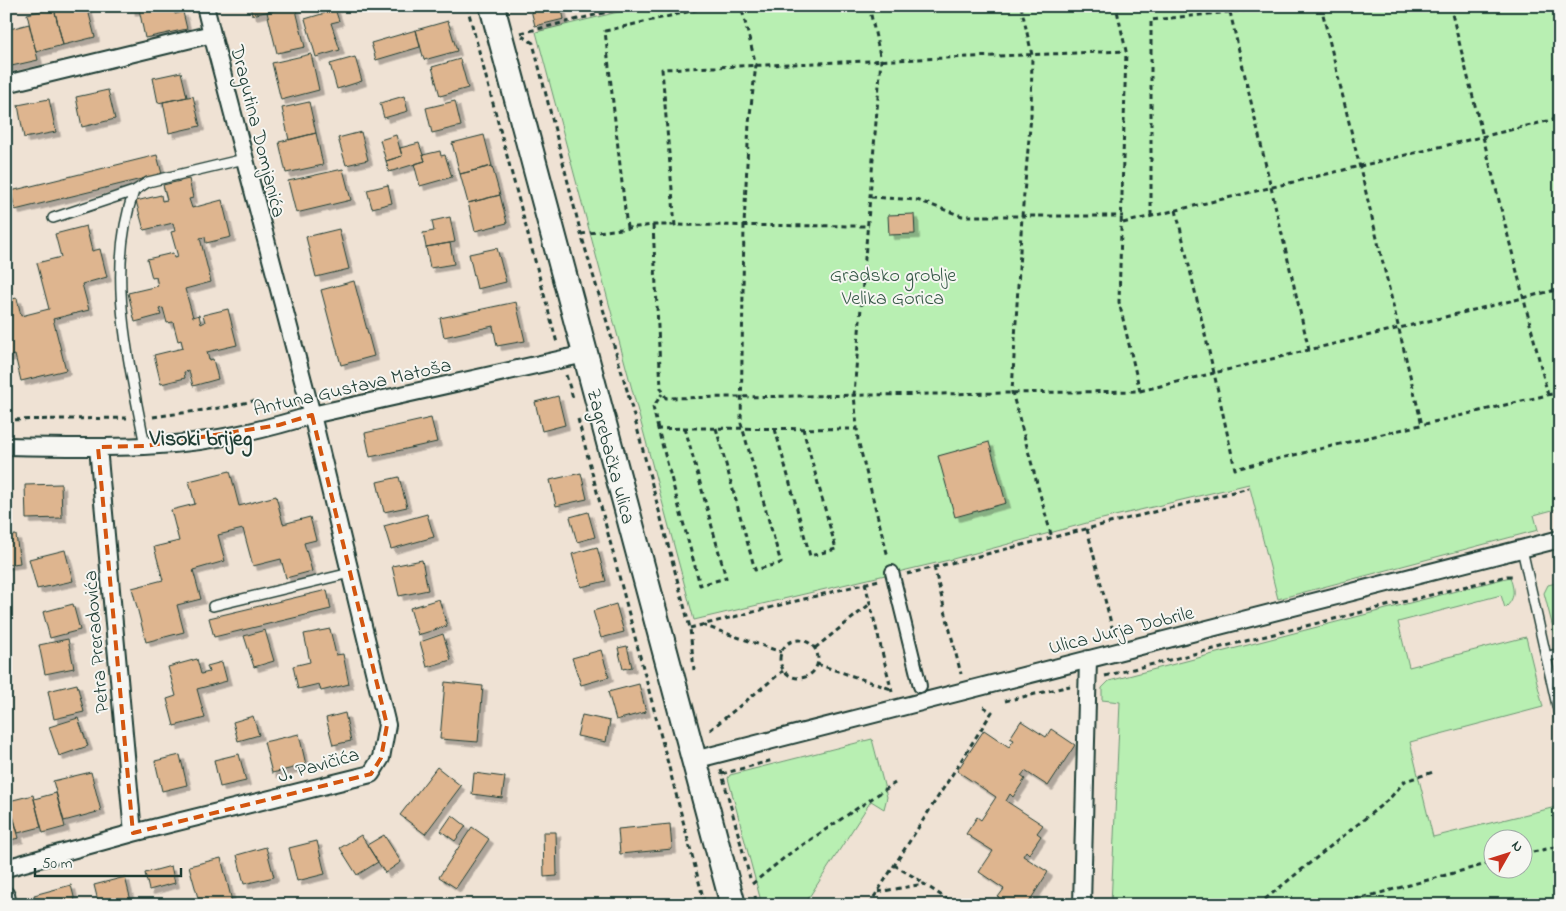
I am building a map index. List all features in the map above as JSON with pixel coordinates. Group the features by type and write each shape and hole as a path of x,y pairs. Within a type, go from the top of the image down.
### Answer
{"main road":[{"name":"Zagrebačka ulica","path":"492,6 585,354 705,757 733,905"}],"street":[{"path":"205,6 212,34"},
{"name":"Dragutina Domjanića","path":"6,84 212,34 312,415"},
{"name":"Antuna Gustava Matoša","path":"6,446 145,446 243,433 312,415 585,354"},
{"name":"J. Pavičića","path":"6,868 133,833 371,774 381,758 387,725 312,415"},
{"name":"Petra Preradovića","path":"98,447 133,833"},
{"name":"Ulica Jurja Dobrile","path":"705,757 1560,539"},
{"path":"892,575 920,686"},
{"path":"1082,905 1088,659"},
{"path":"6,894 8,905"}],"lane":[{"path":"53,218 134,192 148,182 244,159"},
{"path":"134,192 126,229 120,296 145,446"},
{"path":"1522,549 1546,657 1556,687 1560,719"},
{"path":"213,606 350,573"},
{"path":"1546,657 1560,653"}],"path":[{"path":"467,6 574,404"},
{"path":"518,33 632,6"},
{"path":"626,228 605,31 713,6"},
{"path":"716,428 755,570 781,563 744,428 741,423 744,225 749,123 756,65 741,6"},
{"path":"869,6 881,60 854,394 858,440 892,575"},
{"path":"1020,6 1032,54 1031,116 1022,216 1012,392 1052,538"},
{"path":"1116,6 1126,51 1123,223 1119,302 1140,390"},
{"path":"1151,216 1151,20 1289,6"},
{"path":"1321,6 1361,165 1422,425"},
{"path":"1450,6 1548,395"},
{"path":"1230,12 1309,350"},
{"path":"516,27 518,33 533,43 581,234 627,390 690,628 696,677"},
{"path":"675,226 662,69 1126,51"},
{"path":"1123,223 1560,118"},
{"path":"871,197 917,200 962,216 1123,216"},
{"path":"1176,210 1235,469 1560,392"},
{"path":"581,234 653,225 869,226"},
{"path":"653,225 662,394 655,401 653,407 700,585 726,578 685,428"},
{"path":"662,394 672,399 740,395 1140,390 1560,289"},
{"path":"6,420 140,418 208,410 253,401 266,412"},
{"path":"658,430 685,428 857,429"},
{"path":"775,429 810,556 836,549 803,429"},
{"path":"690,628 892,575 934,567 1249,488"},
{"path":"1087,529 1114,637"},
{"path":"934,567 961,676 953,678"},
{"path":"1003,702 1507,576 1528,578"},
{"path":"865,583 892,694"},
{"path":"815,648 870,604"},
{"path":"701,625 781,652"},
{"path":"792,641 807,642 815,648 817,664 812,673 799,679 791,678 783,672 780,666 781,652 786,644 792,641"},
{"path":"817,664 891,689"},
{"path":"710,730 783,672"},
{"path":"883,696 920,686"},
{"path":"869,905 992,712 983,706 975,687"},
{"path":"974,708 993,704"},
{"path":"708,721 710,730 705,757 722,774 752,884 789,854 895,783"},
{"path":"722,774 778,759"},
{"path":"1258,905 1388,799 1405,781 1433,772"},
{"path":"1534,852 1560,846"},
{"path":"894,865 956,905"},
{"path":"1328,905 1369,896 1484,865"},
{"path":"877,892 924,884"}],"highlighted area":[{"path":"312,415 387,725 381,758 371,774 133,833 98,447 145,446 279,425"}],"green space":[{"name":"Gradsko groblje Velika Gorica","path":"643,6 1560,6 1560,508 1534,515 1538,530 1278,599 1249,484 1098,520 949,560 694,620 536,32"},
{"path":"1510,577 1513,594 1511,601 1505,608 1501,595 1398,622 1409,667 1526,637 1543,707 1410,742 1433,837 1560,806 1560,905 1111,905 1120,702 1102,700 1102,688 1109,681"},
{"path":"1560,582 1560,641 1556,639 1544,593 1548,585"},
{"path":"872,739 887,797 884,809 871,801 804,905 762,905 728,778 730,775"}],"building":[{"path":"59,6 87,6 95,37 63,45 54,8"},
{"path":"130,6 150,6 131,11"},
{"path":"150,6 174,6 175,14 183,12 187,29 145,38 139,9"},
{"path":"250,6 284,6 284,8 252,15"},
{"path":"295,6 305,47 277,53 267,12"},
{"path":"323,6 334,6 339,21 331,23 340,50 316,57 305,19 325,13"},
{"path":"530,6 561,6 564,19 535,26"},
{"path":"54,8 63,45 36,52 27,14"},
{"path":"448,21 457,51 424,60 416,30"},
{"path":"29,24 38,60 7,67 6,30"},
{"path":"416,30 420,47 376,60 371,43"},
{"path":"311,54 319,90 281,100 272,63"},
{"path":"355,57 362,81 337,89 330,64"},
{"path":"460,59 468,88 440,96 432,67"},
{"path":"181,72 187,97 158,103 153,78"},
{"path":"108,90 115,119 82,127 76,97"},
{"path":"193,96 200,126 169,133 163,102"},
{"path":"404,96 408,111 384,118 380,103"},
{"path":"49,99 56,132 24,138 18,105"},
{"path":"455,101 461,126 432,133 426,108"},
{"path":"309,102 316,133 289,140 282,108"},
{"path":"361,132 368,160 346,165 338,138"},
{"path":"316,133 323,165 286,173 279,142"},
{"path":"396,135 402,156 386,161 380,140"},
{"path":"484,135 492,166 460,174 452,143"},
{"path":"419,143 425,161 389,172 386,161 402,156 400,148"},
{"path":"440,151 441,156 445,155 452,177 420,186 414,164 425,161 423,155"},
{"path":"157,155 162,174 15,210 11,191"},
{"path":"492,166 500,195 468,203 460,174"},
{"path":"343,169 351,200 296,213 288,181"},
{"path":"189,179 193,198 189,199 192,208 222,200 231,237 206,243 205,237 200,238 211,282 185,289 193,317 199,315 201,324 205,322 203,315 228,309 237,345 207,352 209,360 213,359 218,379 193,386 189,371 184,372 185,378 161,384 154,355 183,348 181,340 178,341 173,322 167,323 163,308 159,309 161,315 135,322 128,293 158,286 156,277 152,278 147,259 173,253 174,258 178,257 171,232 175,231 173,223 144,230 136,201 161,195 162,201 167,200 163,185"},
{"path":"388,185 392,203 372,208 367,190"},
{"path":"500,195 507,223 475,231 468,203"},
{"path":"914,214 915,234 889,235 888,215"},
{"path":"450,217 455,242 426,247 423,233 434,231 432,221"},
{"path":"86,226 92,251 100,249 107,277 82,284 89,310 53,319 66,370 21,381 15,355 6,357 6,300 17,298 21,316 49,309 37,263 61,257 55,234"},
{"path":"339,229 349,269 316,277 306,237"},
{"path":"450,243 454,264 430,268 426,247"},
{"path":"497,248 506,282 477,289 469,254"},
{"path":"354,281 374,356 341,365 321,290"},
{"path":"516,302 525,341 497,346 493,326 444,337 440,318"},
{"path":"558,396 565,425 542,431 535,402"},
{"path":"431,418 437,442 370,457 365,433"},
{"path":"989,442 1006,503 955,517 938,456"},
{"path":"230,471 239,506 276,496 283,524 310,517 316,540 304,543 312,571 286,578 281,559 253,566 243,529 218,535 225,561 193,570 201,599 177,605 184,632 146,642 132,588 163,580 154,547 179,541 171,510 195,504 189,481"},
{"path":"581,473 587,499 556,506 550,480"},
{"path":"399,477 407,507 384,512 377,482"},
{"path":"61,484 62,518 26,519 25,485"},
{"path":"588,512 595,537 577,542 570,517"},
{"path":"427,514 434,537 391,549 384,526"},
{"path":"16,535 20,563 6,565 6,536"},
{"path":"597,547 606,581 581,587 572,554"},
{"path":"65,550 73,581 37,589 29,559"},
{"path":"422,560 428,590 399,596 392,566"},
{"path":"327,590 331,609 214,637 209,618"},
{"path":"439,599 447,626 418,635 410,608"},
{"path":"73,604 80,630 50,638 43,612"},
{"path":"616,604 624,632 601,638 593,611"},
{"path":"330,629 336,655 343,654 349,684 321,691 319,684 298,689 293,666 310,662 304,634"},
{"path":"265,630 274,661 254,667 244,636"},
{"path":"443,634 451,660 427,667 420,642"},
{"path":"68,639 74,668 45,674 39,645"},
{"path":"627,646 632,667 623,669 618,648"},
{"path":"601,650 609,677 581,685 572,658"},
{"path":"197,659 201,674 209,672 207,666 222,662 227,681 197,689 205,718 174,726 167,699 176,696 168,667"},
{"path":"445,682 483,686 478,742 440,739"},
{"path":"77,684 84,712 54,719 48,691"},
{"path":"639,684 646,712 616,720 608,692"},
{"path":"345,713 351,741 333,745 326,718"},
{"path":"582,715 610,721 606,742 577,736"},
{"path":"253,716 259,735 238,741 233,722"},
{"path":"78,718 88,746 59,756 49,727"},
{"path":"1021,721 1046,737 1051,729 1075,745 1048,786 1025,771 1021,776 1025,779 1013,797 1010,794 1006,801 1043,825 1037,833 1041,836 1029,854 1026,851 1023,856 1048,872 1027,905 1002,905 1004,901 998,897 1004,889 979,872 993,851 966,834 977,817 981,820 996,797 957,771 984,730 1009,747 1014,740 1010,738"},
{"path":"299,734 306,765 272,773 264,742"},
{"path":"239,754 246,781 220,787 214,760"},
{"path":"180,755 187,785 162,791 155,761"},
{"path":"437,767 461,786 425,834 400,815"},
{"path":"91,772 101,811 64,821 53,781"},
{"path":"474,773 505,777 502,798 472,794"},
{"path":"56,793 65,827 43,833 34,799"},
{"path":"33,795 41,827 18,833 9,801"},
{"path":"10,806 19,838 6,841 6,807"},
{"path":"452,815 466,826 455,841 441,831"},
{"path":"670,824 672,849 620,854 618,829"},
{"path":"472,827 489,839 456,888 439,877"},
{"path":"543,832 556,832 557,876 544,877"},
{"path":"361,835 378,862 357,875 340,848"},
{"path":"384,835 401,862 385,873 367,845"},
{"path":"317,841 325,874 297,881 289,848"},
{"path":"266,847 274,877 244,884 237,855"},
{"path":"221,858 233,905 200,905 189,866"},
{"path":"171,866 175,883 149,890 145,873"},
{"path":"125,877 132,905 99,905 94,885"},
{"path":"71,885 76,905 37,905 34,895"}],"district":[{"name":"Visoki brijeg","path":"201,437"}]}
